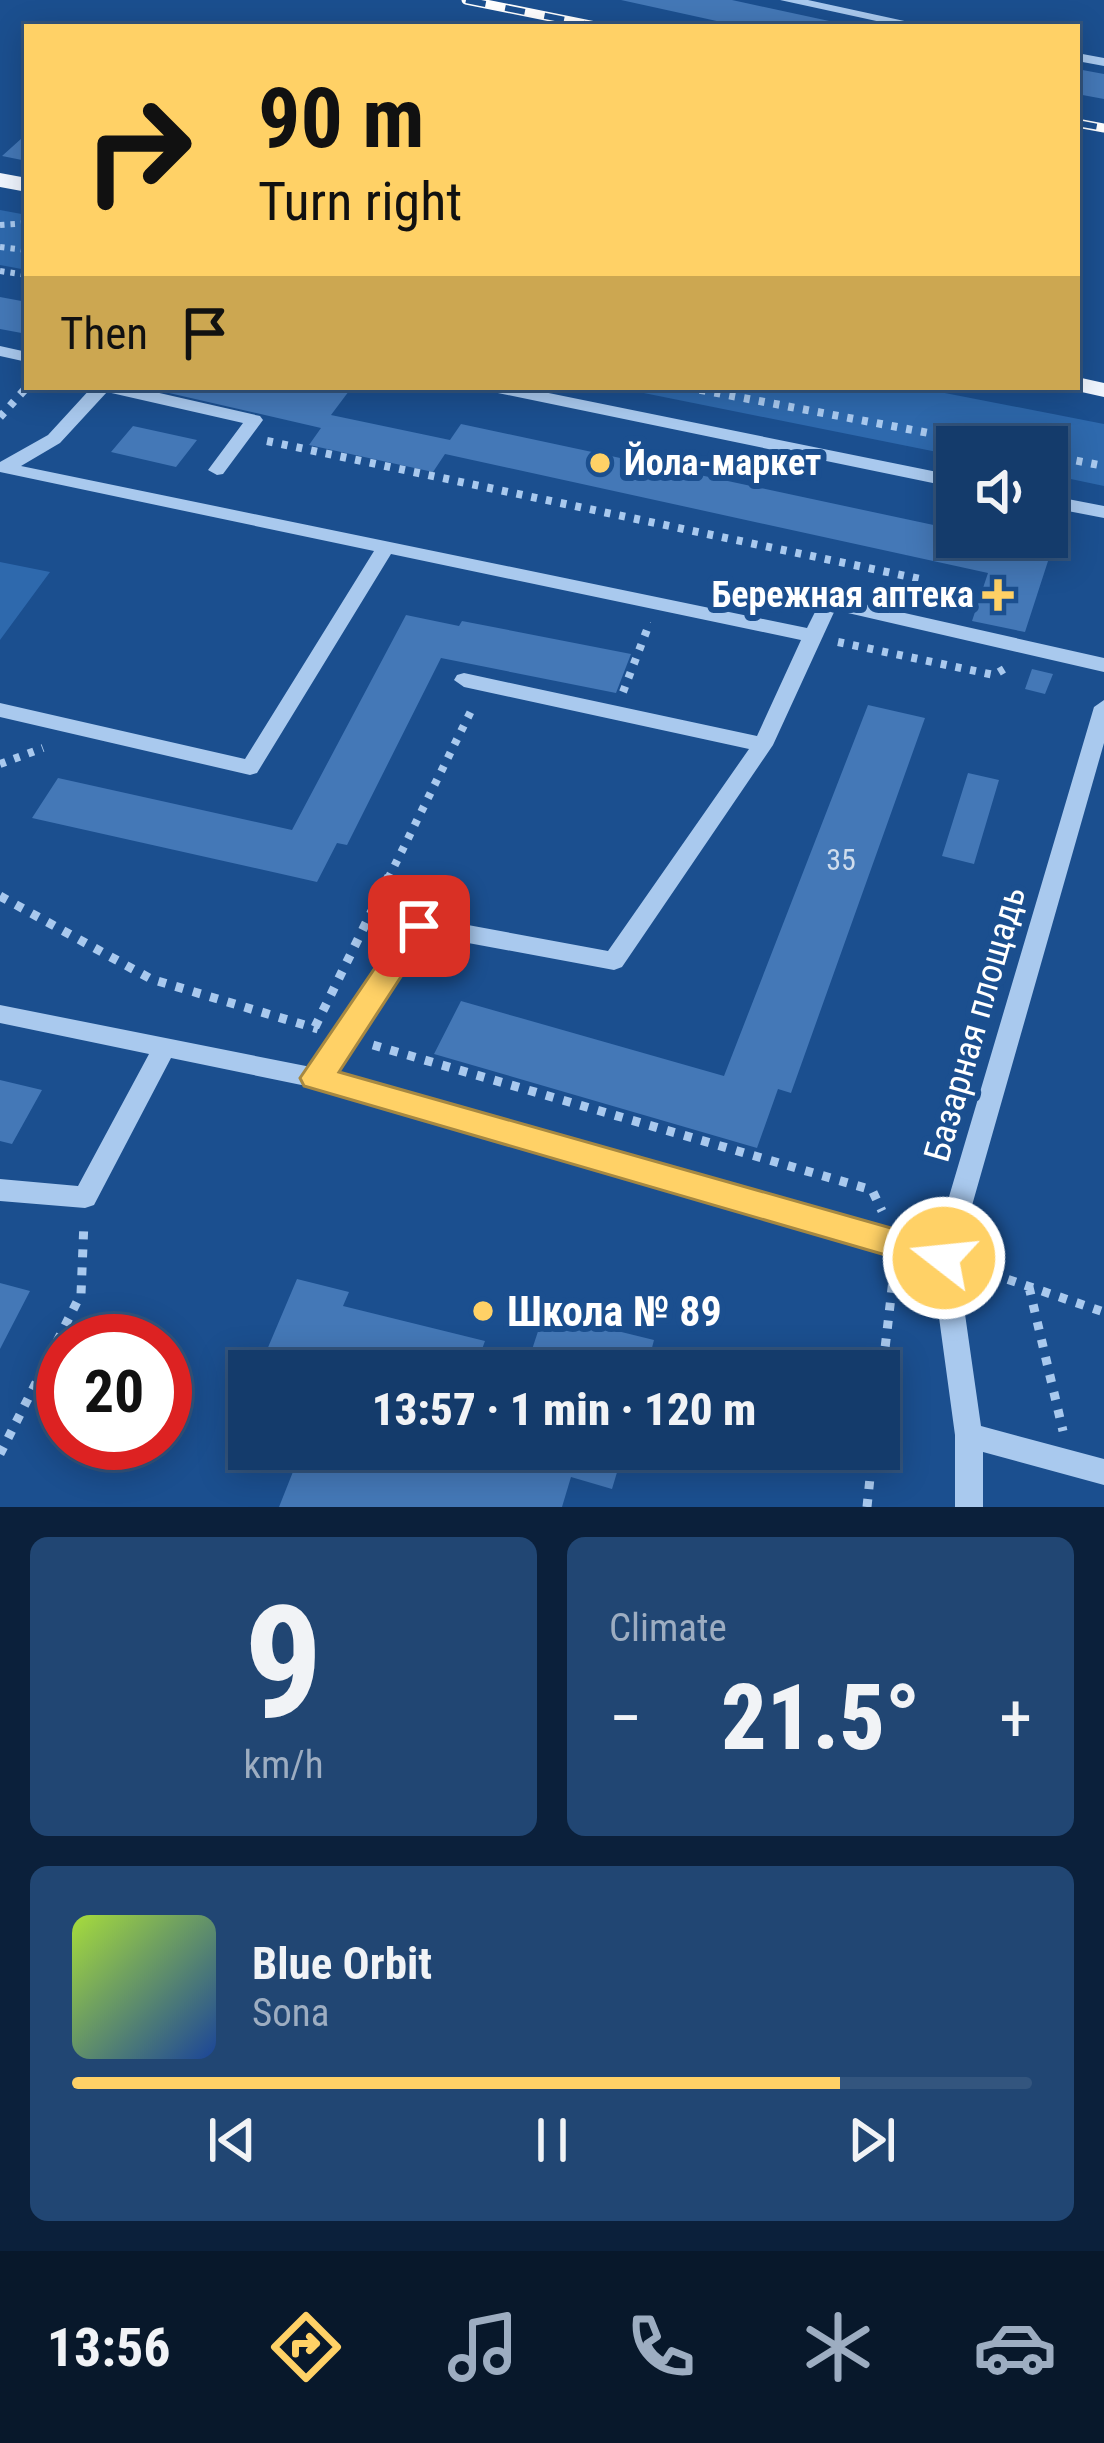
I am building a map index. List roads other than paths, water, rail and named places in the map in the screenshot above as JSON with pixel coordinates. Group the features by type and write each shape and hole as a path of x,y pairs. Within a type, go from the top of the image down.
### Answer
{"street":[{"path":"787,0 910,24"},
{"path":"2,469 53,439 103,390"},
{"path":"119,390 254,420 217,470"},
{"path":"508,390 936,478"},
{"path":"2,469 813,636"},
{"path":"1068,505 1104,512"},
{"path":"0,710 250,768 386,547"},
{"path":"316,1078 348,1038 419,926 614,961 763,745 829,602 1104,665"},
{"path":"474,682 763,745"},
{"name":"Базарная площадь","path":"969,1507 969,1435 944,1258 1104,707"},
{"path":"0,1014 316,1078 944,1258"},
{"path":"0,1190 85,1197 164,1048"},
{"path":"969,1435 1104,1472"}],"railway":[{"path":"466,0 585,24"},
{"path":"1080,124 1104,128"}],"place":[{"name":"Йола-маркет","path":"600,463"},
{"name":"Бережная аптека","path":"998,595"},
{"name":"Школа № 89","path":"483,1311"}]}
